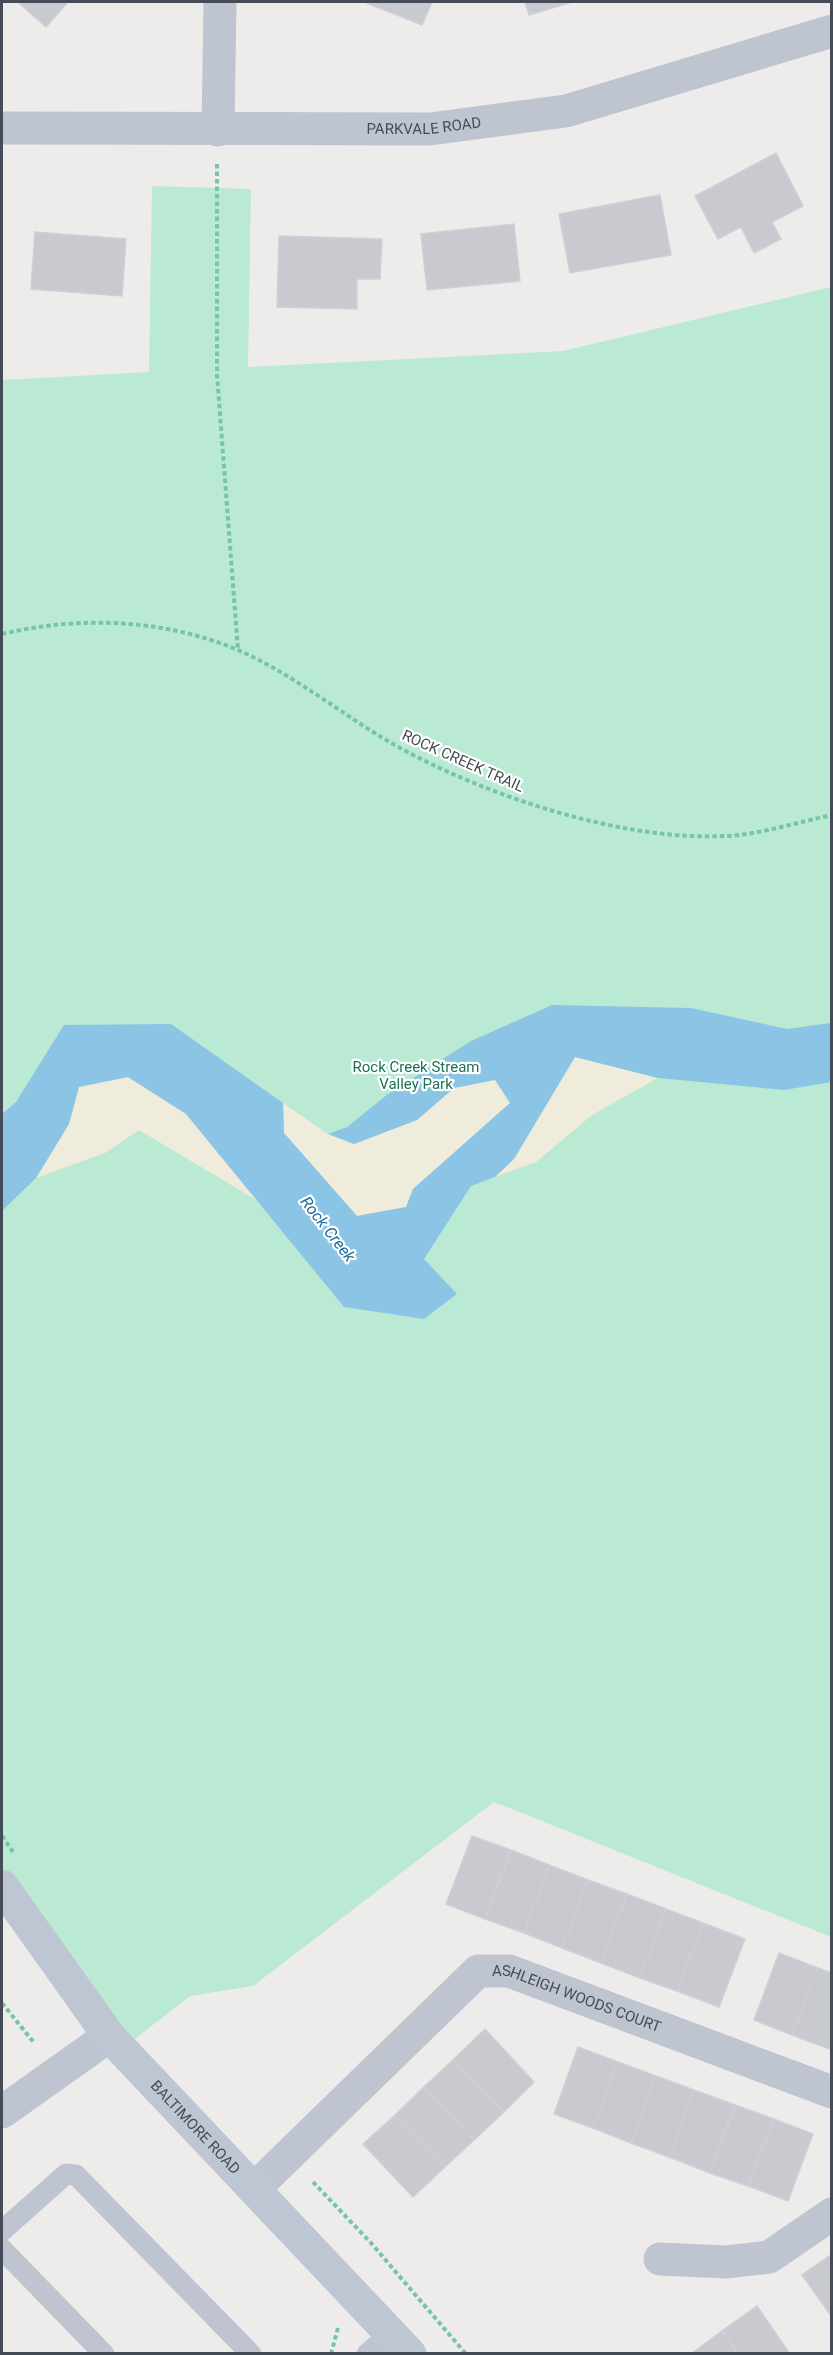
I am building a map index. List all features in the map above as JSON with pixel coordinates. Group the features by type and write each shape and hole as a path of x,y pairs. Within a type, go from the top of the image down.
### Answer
{"street":[{"path":"218,130 220,2"},
{"name":"PARKVALE ROAD","path":"2,128 430,129 566,111 831,31"},
{"name":"BALTIMORE ROAD","path":"2,1886 109,2037 254,2189 389,2347"},
{"name":"ASHLEIGH WOODS COURT","path":"254,2189 478,1971 510,1971 831,2092"},
{"path":"2,2112 109,2037"},
{"path":"660,2259 726,2262 770,2258 831,2214"}],"lane":[{"path":"2,2231 66,2174 76,2175 251,2354"},
{"path":"2,2249 104,2354"}],"path":[{"path":"218,130 217,375 238,650"},
{"name":"ROCK CREEK TRAIL","path":"2,634 40,625 78,622 132,624 209,640 270,665 400,748 517,799 585,820 680,836 727,837 831,815"},
{"path":"2,1836 15,1855"},
{"path":"287,2157 347,2217 466,2354"}],"green space":[{"name":"Rock Creek Stream Valley Park","path":"152,186 251,189 248,367 563,351 831,287 831,1937 494,1802 253,1986 190,1996 131,2042 2,1876 2,380 149,372"}],"sand":[{"path":"575,1057 658,1078 592,1115 536,1162 495,1177 514,1159"},
{"path":"128,1077 186,1114 258,1201 139,1130 105,1153 36,1178 69,1124 79,1087"},
{"path":"495,1079 510,1103 413,1189 406,1207 357,1216 284,1133 283,1103 328,1134 354,1144 417,1120 454,1088"}],"water":[{"name":"Rock Creek","path":"552,1005 691,1008 787,1029 831,1023 831,1082 784,1090 658,1078 575,1057 514,1159 495,1177 471,1186 424,1259 457,1294 424,1319 344,1307 186,1114 128,1077 79,1087 69,1124 36,1178 2,1211 2,1114 16,1102 64,1025 171,1024 283,1103 284,1133 357,1216 406,1207 413,1189 510,1103 495,1080 454,1088 417,1120 354,1144 328,1134 347,1127 388,1094 471,1041"}],"building":[{"path":"18,2 68,2 46,27"},
{"path":"364,2 432,2 422,25"},
{"path":"525,2 572,2 529,15"},
{"path":"776,153 803,206 772,222 781,239 754,253 741,227 718,239 695,196"},
{"path":"660,195 671,255 570,273 559,214"},
{"path":"514,224 520,281 427,290 421,234"},
{"path":"35,232 126,239 122,296 31,289"},
{"path":"279,236 382,239 380,279 357,279 357,309 277,307"},
{"path":"472,1836 511,1850 485,1919 446,1904"},
{"path":"511,1850 549,1865 524,1933 485,1919"},
{"path":"549,1865 588,1880 562,1948 524,1933"},
{"path":"588,1880 627,1894 601,1963 562,1948"},
{"path":"627,1894 666,1909 640,1978 601,1963"},
{"path":"666,1909 703,1923 677,1991 640,1978"},
{"path":"703,1923 745,1939 719,2007 677,1991"},
{"path":"779,1953 818,1968 792,2035 754,2020"},
{"path":"818,1968 832,1973 832,2050 792,2035"},
{"path":"485,2029 534,2082 504,2112 453,2060"},
{"path":"578,2047 618,2062 593,2128 554,2114"},
{"path":"453,2060 504,2112 474,2140 424,2087"},
{"path":"618,2062 656,2076 631,2143 593,2128"},
{"path":"656,2076 694,2090 669,2157 631,2143"},
{"path":"424,2087 474,2140 445,2167 394,2116"},
{"path":"694,2090 735,2105 710,2173 669,2157"},
{"path":"735,2105 774,2119 748,2186 710,2173"},
{"path":"394,2116 445,2167 413,2197 363,2144"},
{"path":"774,2119 813,2134 788,2201 748,2186"},
{"path":"832,2254 832,2317 802,2275"},
{"path":"757,2306 790,2354 738,2354 722,2331"},
{"path":"722,2331 738,2354 691,2354"}]}
